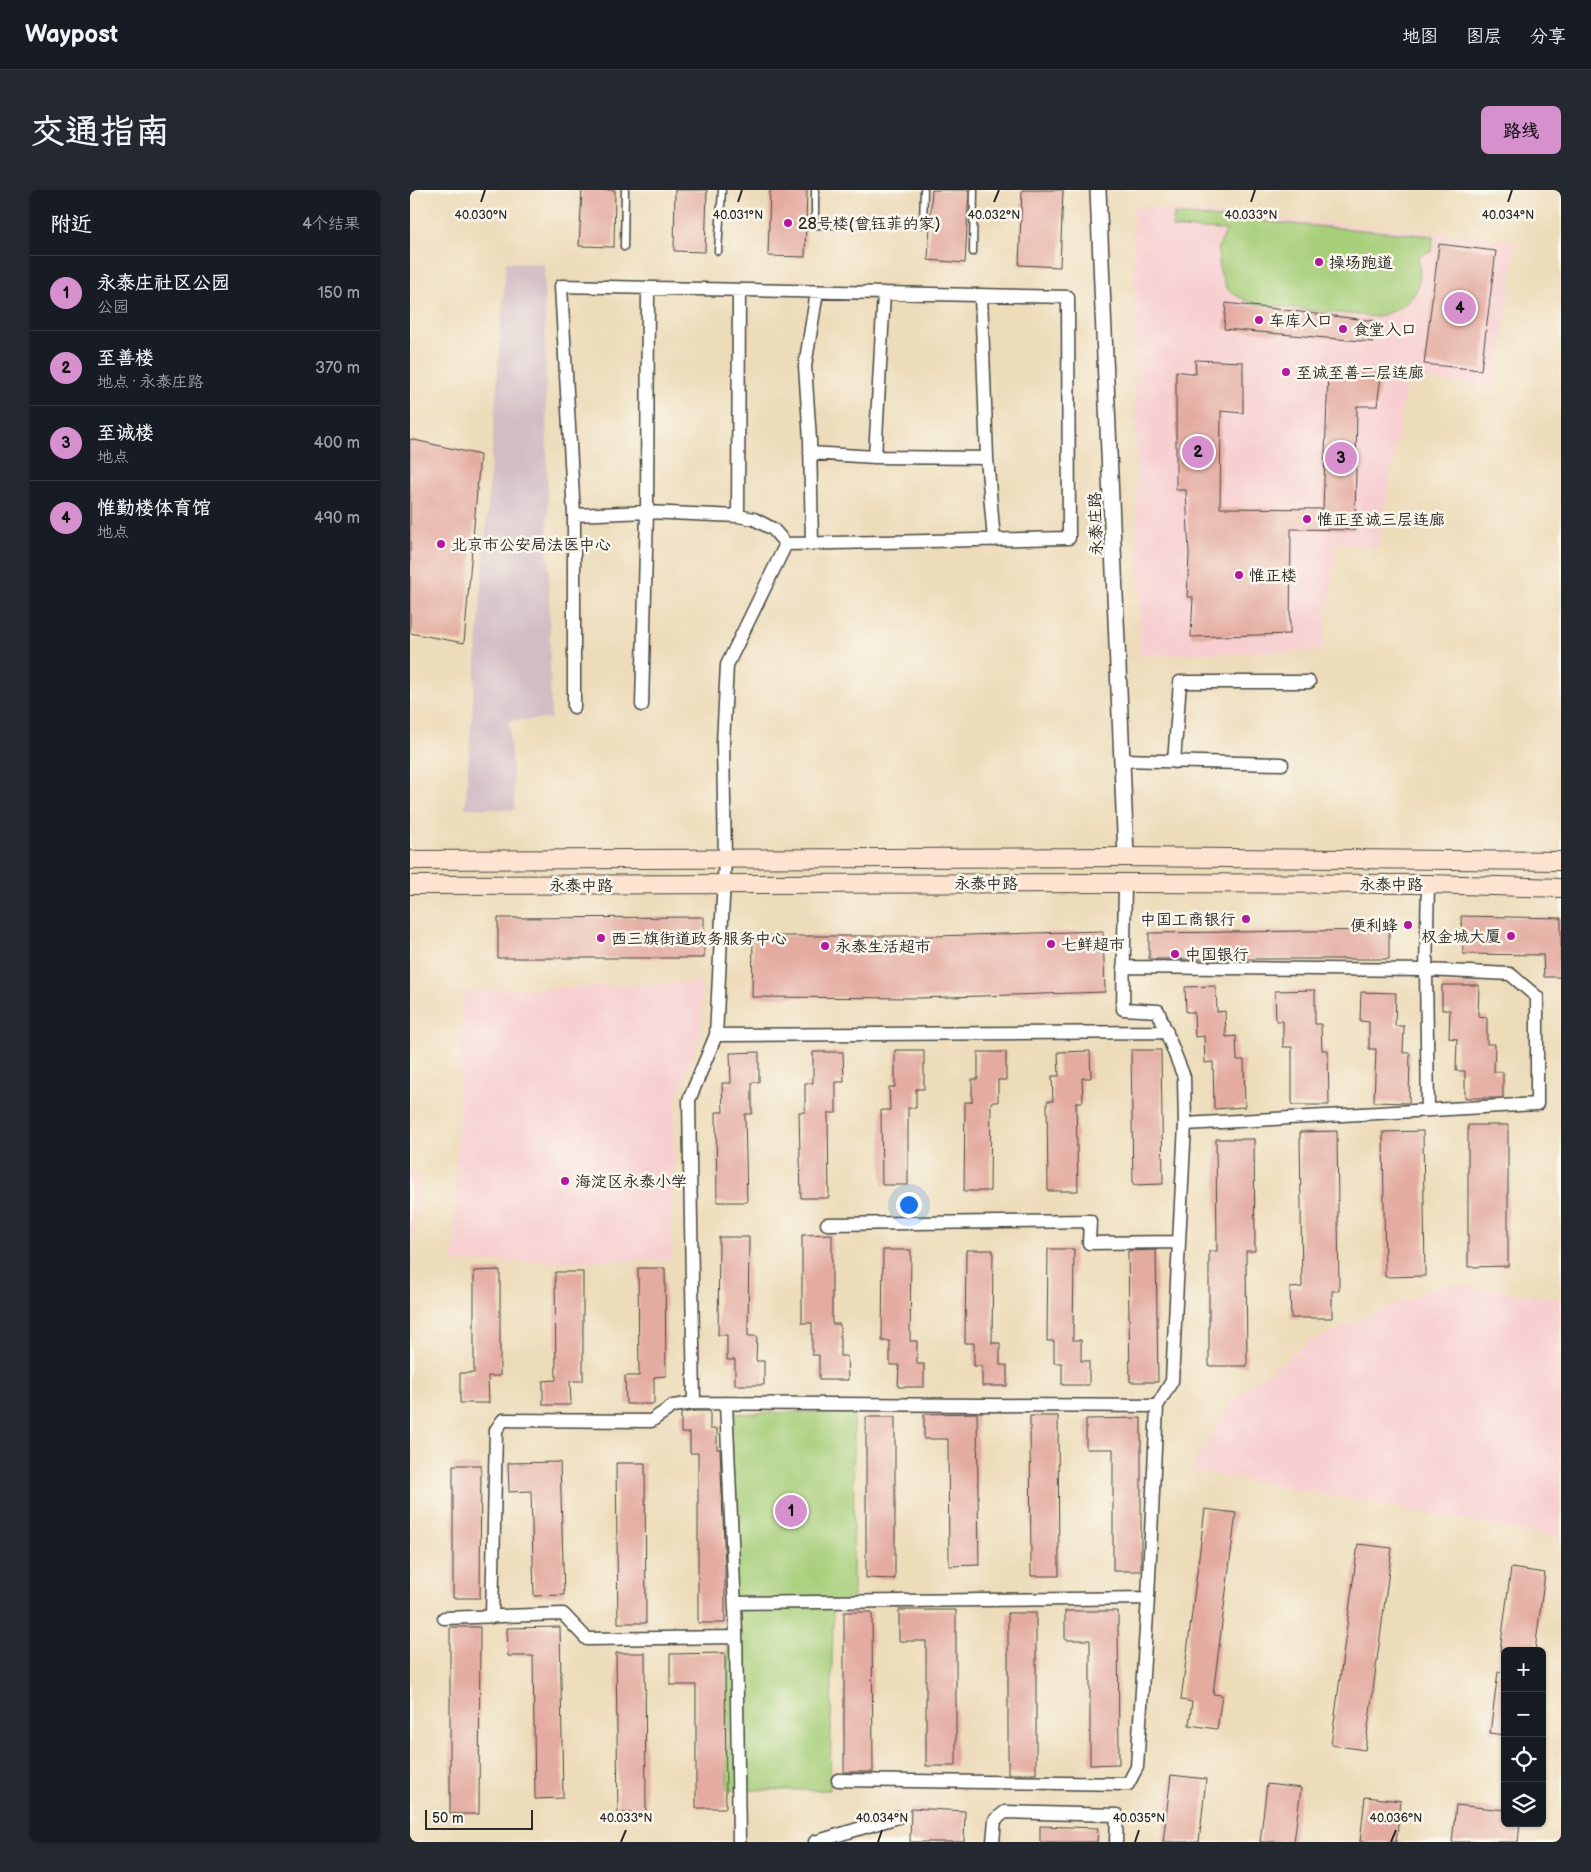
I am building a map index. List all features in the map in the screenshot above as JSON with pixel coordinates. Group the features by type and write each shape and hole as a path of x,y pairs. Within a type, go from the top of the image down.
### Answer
{"main road":[{"name":"永泰中路","path":"410,860 1126,857 1561,861"},
{"name":"永泰中路","path":"410,885 1125,883 1428,884 1561,888"}],"street":[{"name":"永泰庄路","path":"1098,190 1126,857"},
{"path":"574,707 574,515 561,286 1068,298 1069,538 786,544"},
{"path":"642,705 647,512 648,288"},
{"path":"738,516 739,290"},
{"path":"812,544 810,453 805,366 817,292"},
{"path":"875,457 884,293"},
{"path":"981,296 987,458 994,540"},
{"path":"810,453 875,457 987,458"},
{"path":"574,515 647,512 738,516 754,520 774,529 786,544"},
{"path":"694,1402 688,1100 716,1035 725,859 723,744 727,665 786,544"},
{"path":"1174,762 1180,682 1310,682"},
{"path":"1122,760 1282,764"},
{"path":"838,1780 1128,1784 1137,1767 1148,1598 1157,1406 1172,1381 1185,1124 1184,1077 1158,1010 1123,1009 1122,967 1125,883"},
{"path":"1428,884 1426,970 1428,1110"},
{"path":"1122,967 1426,970 1510,974 1537,997 1537,1104 1185,1124"},
{"path":"716,1035 1167,1032"},
{"path":"827,1224 1090,1221 1089,1243 1179,1242"},
{"path":"492,1617 496,1430 503,1420 651,1421 673,1406 694,1402 1157,1406"},
{"path":"726,1403 736,1637"},
{"path":"739,1842 735,1603 1148,1598"},
{"path":"444,1618 563,1614 587,1639 736,1637"},
{"path":"993,1842 995,1820 1005,1812 1117,1815 1116,1842"},
{"path":"815,1842 898,1817"}],"lane":[{"path":"624,248 625,190"},
{"path":"718,251 722,190"},
{"path":"815,190 815,225 923,224 924,190"},
{"path":"973,252 974,190"}],"shaded area":[{"path":"1133,206 1516,240 1497,387 1407,378 1379,548 1338,543 1321,651 1141,655 1137,520"},
{"path":"506,262 544,264 551,719 509,720 515,810 465,808"},
{"name":"海淀区永泰小学","path":"702,982 701,1036 675,1101 671,1260 453,1262 462,991"},
{"path":"410,1171 419,1173 410,1299"},
{"path":"1447,1283 1561,1300 1561,1538 1189,1470 1235,1397 1308,1342"}],"green space":[{"name":"操场跑道","path":"1174,214 1433,236 1432,251 1418,256 1419,280 1410,300 1390,312 1376,317 1254,304 1226,288 1219,268 1218,248 1227,230 1172,228"},
{"path":"854,1411 853,1608 833,1609 830,1790 727,1790 728,1414"}],"building":[{"path":"582,190 615,190 614,247 579,246"},
{"path":"675,190 707,190 705,252 674,251"},
{"name":"28号楼(曾钰菲的家)","path":"770,190 807,190 805,257 768,256"},
{"path":"932,190 969,190 965,263 928,260"},
{"path":"1022,190 1063,190 1060,267 1019,265"},
{"path":"1439,244 1496,251 1481,370 1424,364"},
{"path":"1226,303 1375,321 1372,342 1224,329"},
{"path":"1195,360 1243,362 1243,413 1221,411 1220,508 1323,509 1328,373 1381,375 1377,406 1357,406 1355,530 1291,529 1290,634 1191,637 1193,597 1187,597 1189,554 1186,490 1176,490 1176,371 1196,374"},
{"name":"北京市公安局法医中心","path":"410,439 480,455 464,643 410,633"},
{"name":"权金城大厦","path":"1461,916 1561,918 1561,977 1544,977 1543,955 1463,954"},
{"name":"西三旗街道政务服务中心","path":"704,917 704,958 498,958 498,918"},
{"path":"1389,930 1389,959 1149,959 1149,933"},
{"path":"1103,931 1105,992 919,998 752,997 753,936 935,936"},
{"path":"1442,985 1479,985 1478,1016 1487,1017 1487,1044 1495,1044 1494,1072 1503,1072 1503,1098 1465,1098 1465,1071 1456,1071 1457,1039 1449,1038 1450,1010 1442,1010"},
{"path":"1216,986 1217,1012 1225,1011 1226,1037 1236,1036 1237,1060 1244,1060 1245,1107 1214,1109 1213,1062 1205,1063 1204,1036 1195,1037 1194,1012 1186,1012 1185,987"},
{"path":"1315,990 1315,1024 1321,1024 1322,1050 1328,1050 1329,1105 1292,1105 1292,1047 1283,1047 1283,1021 1276,1021 1275,991"},
{"path":"1361,992 1396,993 1395,1026 1404,1026 1403,1053 1410,1053 1409,1103 1374,1102 1376,1049 1369,1049 1369,1022 1360,1021"},
{"path":"895,1050 924,1050 924,1089 916,1089 916,1108 908,1108 908,1185 882,1185 881,1110 890,1110 889,1087 895,1087"},
{"path":"1131,1050 1161,1050 1163,1184 1133,1185"},
{"path":"1090,1051 1091,1078 1082,1078 1083,1102 1076,1102 1078,1191 1048,1191 1047,1101 1053,1101 1052,1076 1059,1076 1058,1052"},
{"path":"759,1052 759,1082 752,1082 752,1114 745,1114 747,1202 717,1202 716,1112 723,1112 722,1083 731,1083 730,1053"},
{"path":"813,1052 843,1052 844,1082 836,1082 836,1113 828,1113 829,1198 801,1198 799,1112 805,1112 805,1083 813,1083"},
{"path":"978,1052 1006,1052 1006,1080 998,1080 998,1102 991,1102 990,1191 964,1191 965,1102 972,1102 972,1079 978,1079"},
{"path":"1468,1125 1508,1125 1508,1266 1468,1267"},
{"path":"1337,1131 1339,1291 1332,1291 1332,1318 1291,1318 1290,1288 1302,1287 1300,1132"},
{"path":"1423,1131 1425,1276 1385,1277 1383,1132"},
{"path":"1216,1139 1254,1139 1255,1251 1246,1251 1247,1366 1209,1366 1209,1251 1217,1251"},
{"path":"832,1234 832,1324 840,1324 840,1356 847,1356 848,1380 819,1380 819,1355 812,1355 812,1323 802,1323 802,1235"},
{"path":"719,1237 749,1237 748,1336 757,1336 756,1361 764,1361 764,1385 735,1385 735,1360 727,1360 727,1335 718,1335"},
{"path":"1048,1249 1074,1249 1073,1340 1081,1340 1081,1361 1089,1361 1089,1385 1062,1385 1062,1363 1054,1363 1054,1341 1047,1341"},
{"path":"883,1250 911,1250 910,1341 917,1341 917,1364 924,1364 924,1387 898,1387 899,1365 890,1365 890,1341 882,1341"},
{"path":"966,1250 993,1250 992,1343 1000,1343 1000,1365 1007,1365 1007,1386 982,1386 982,1366 974,1366 974,1343 965,1343"},
{"path":"1156,1250 1158,1382 1130,1382 1128,1251"},
{"path":"638,1268 665,1268 666,1376 654,1377 654,1404 626,1404 625,1376 639,1376"},
{"path":"500,1270 500,1376 488,1376 489,1403 460,1403 460,1373 474,1373 474,1271"},
{"path":"555,1272 583,1272 583,1381 570,1381 571,1405 543,1405 543,1381 556,1380"},
{"path":"710,1411 710,1429 717,1429 717,1449 720,1449 725,1567 725,1623 698,1623 698,1453 690,1453 690,1433 681,1433 681,1413"},
{"path":"977,1413 979,1565 949,1566 948,1439 924,1439 924,1414"},
{"path":"1030,1416 1058,1416 1059,1576 1031,1576"},
{"path":"866,1417 895,1417 895,1579 866,1578"},
{"path":"1141,1418 1141,1571 1113,1571 1113,1449 1086,1449 1086,1419"},
{"path":"560,1462 564,1595 534,1596 531,1491 509,1492 508,1463"},
{"path":"616,1463 645,1463 646,1623 618,1623"},
{"path":"453,1465 481,1465 480,1598 453,1598"},
{"path":"1205,1509 1236,1513 1213,1694 1222,1695 1217,1729 1189,1725 1192,1702 1181,1700"},
{"path":"1358,1544 1392,1548 1365,1750 1331,1745"},
{"path":"1511,1568 1545,1573 1536,1647 1501,1647 1500,1651"},
{"path":"899,1610 956,1610 956,1766 926,1766 926,1641 899,1641"},
{"path":"1065,1611 1118,1611 1119,1764 1090,1765 1090,1640 1065,1640"},
{"path":"844,1612 872,1612 873,1772 844,1772"},
{"path":"1008,1613 1036,1613 1036,1774 1008,1774"},
{"path":"450,1627 480,1627 479,1814 450,1814"},
{"path":"560,1627 563,1798 535,1799 533,1656 508,1656 507,1628"},
{"path":"616,1653 645,1653 646,1813 618,1813"},
{"path":"725,1653 726,1808 696,1808 696,1685 670,1685 670,1654"},
{"path":"1498,1672 1501,1672 1501,1734 1490,1733"},
{"path":"1171,1775 1206,1779 1199,1842 1163,1842"},
{"path":"1267,1784 1301,1788 1294,1842 1260,1842"},
{"path":"1365,1797 1401,1801 1396,1842 1360,1842"},
{"path":"1456,1805 1501,1810 1501,1827 1520,1827 1518,1842 1452,1842"},
{"path":"911,1808 965,1811 964,1842 910,1842"},
{"path":"1040,1826 1098,1828 1097,1842 1040,1842"}],"place":[{"name":"28号楼(曾钰菲的家)","path":"788,223"},
{"name":"操场跑道","path":"1319,262"},
{"name":"惟勤楼体育馆","path":"1460,308"},
{"name":"车库入口","path":"1259,320"},
{"name":"食堂入口","path":"1343,329"},
{"name":"至诚至善二层连廊","path":"1286,372"},
{"name":"至善楼","path":"1198,452"},
{"name":"至诚楼","path":"1341,458"},
{"name":"惟正至诚三层连廊","path":"1307,519"},
{"name":"北京市公安局法医中心","path":"441,544"},
{"name":"惟正楼","path":"1239,575"},
{"name":"中国工商银行","path":"1246,919"},
{"name":"便利蜂","path":"1408,925"},
{"name":"权金城大厦","path":"1511,936"},
{"name":"西三旗街道政务服务中心","path":"601,938"},
{"name":"七鲜超市","path":"1051,944"},
{"name":"永泰生活超市","path":"825,946"},
{"name":"中国银行","path":"1175,954"},
{"name":"海淀区永泰小学","path":"565,1181"},
{"name":"永泰庄社区公园","path":"791,1511"}]}
